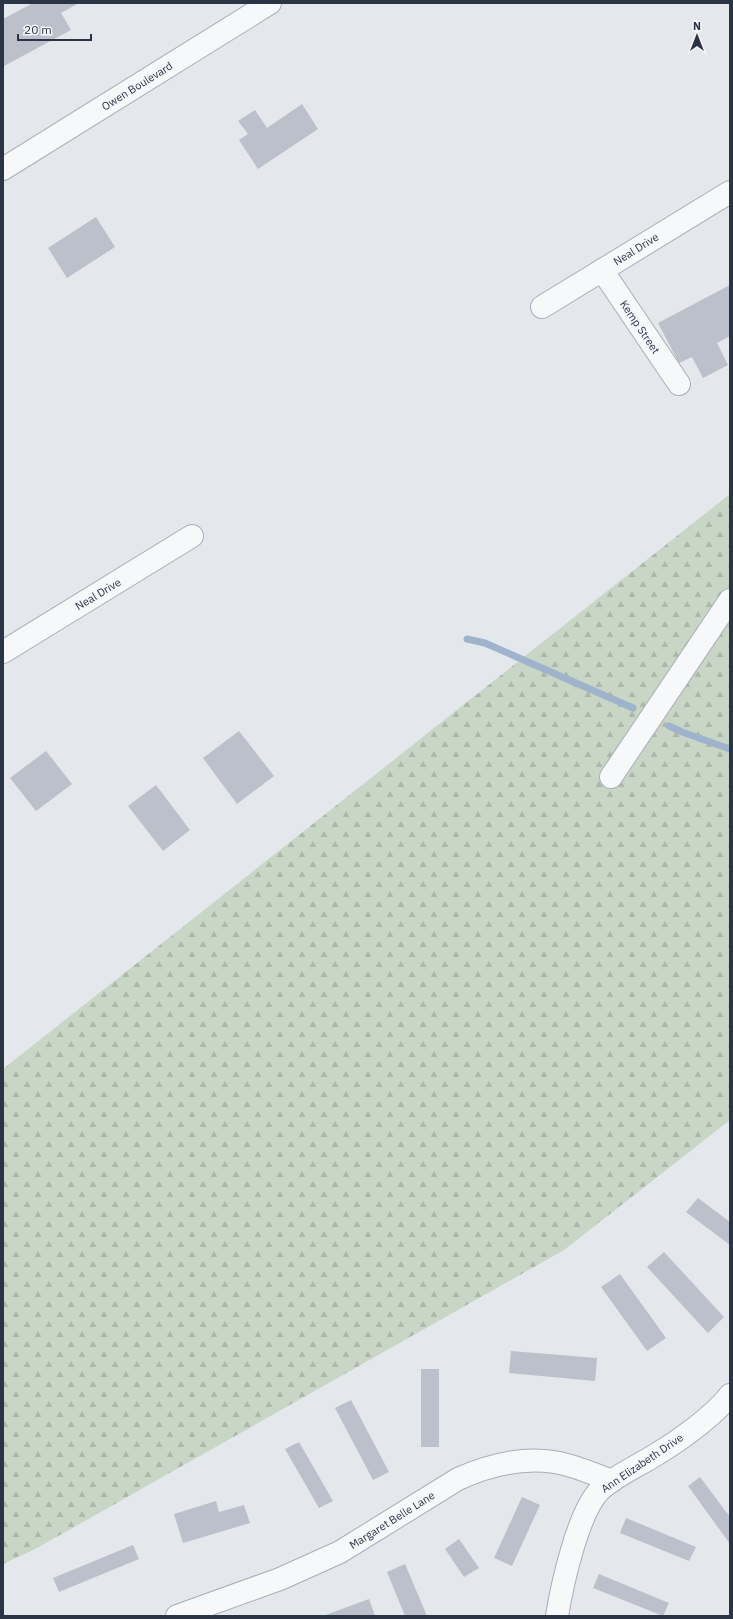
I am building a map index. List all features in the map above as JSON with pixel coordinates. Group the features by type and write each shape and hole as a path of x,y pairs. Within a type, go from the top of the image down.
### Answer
{"street":[{"name":"Owen Boulevard","path":"3,169 270,3"},
{"name":"Neal Drive","path":"542,307 730,192"},
{"name":"Kemp Street","path":"602,270 679,384"},
{"name":"Neal Drive","path":"3,652 192,536"},
{"path":"611,777 730,600"},
{"name":"Ann Elizabeth Drive","path":"556,1616 573,1545 585,1514 599,1491 612,1481 654,1456 705,1420 730,1395"},
{"name":"Margaret Belle Lane","path":"176,1616 280,1579 340,1552 458,1479 474,1472 506,1463 540,1460 573,1466 612,1481"}],"green space":[{"path":"730,494 730,1120 564,1250 37,1548 3,1564 3,1069"}],"building":[{"path":"33,3 79,3 61,13 71,30 4,66 3,19"},
{"path":"302,104 318,129 258,169 239,140 248,134 238,121 255,110 267,128"},
{"path":"96,217 115,247 67,278 48,248"},
{"path":"730,285 730,336 717,343 728,365 703,378 692,357 679,363 658,323"},
{"path":"239,731 274,776 237,804 203,758"},
{"path":"46,751 72,784 36,811 10,778"},
{"path":"156,785 190,830 163,851 128,806"},
{"path":"698,1198 730,1222 730,1245 686,1212"},
{"path":"664,1252 724,1317 708,1333 647,1267"},
{"path":"620,1274 666,1338 647,1351 601,1287"},
{"path":"511,1351 597,1358 595,1381 509,1373"},
{"path":"421,1369 439,1369 439,1447 421,1447"},
{"path":"351,1400 389,1472 373,1480 335,1408"},
{"path":"299,1442 333,1501 319,1508 285,1449"},
{"path":"700,1477 730,1517 730,1544 688,1486"},
{"path":"522,1497 540,1505 512,1566 494,1558"},
{"path":"216,1501 219,1512 244,1505 250,1523 183,1543 174,1514"},
{"path":"626,1518 696,1547 689,1561 620,1533"},
{"path":"459,1539 479,1568 464,1577 445,1549"},
{"path":"133,1545 139,1559 59,1592 53,1578"},
{"path":"405,1564 427,1616 405,1616 387,1572"},
{"path":"599,1574 669,1603 663,1616 593,1588"},
{"path":"369,1599 375,1616 323,1616"}],"waterway":[{"path":"467,639 485,643 633,708"},
{"path":"669,726 730,749"}]}
